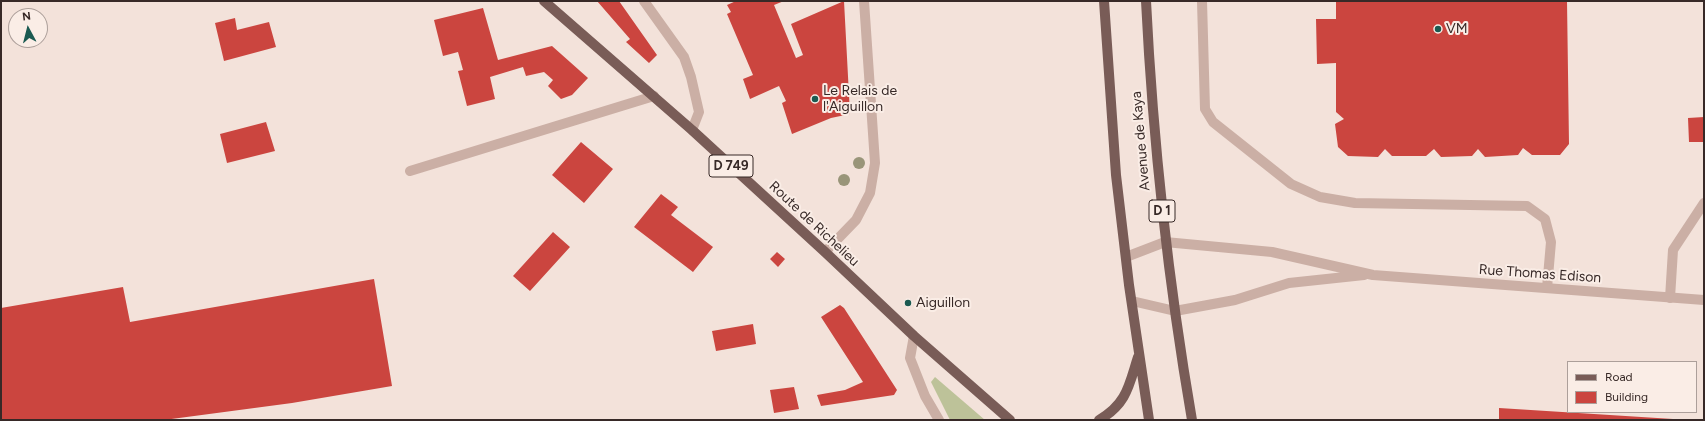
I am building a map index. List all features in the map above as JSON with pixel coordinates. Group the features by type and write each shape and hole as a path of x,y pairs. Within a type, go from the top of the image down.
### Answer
{"main road":[{"name":"Route de Richelieu","path":"544,1 692,130 914,336 1010,420"},
{"name":"Avenue de Kaya","path":"1104,1 1116,175 1149,420"},
{"name":"Avenue de Kaya","path":"1146,1 1150,89 1165,242 1192,420"},
{"path":"1099,420 1106,416 1123,400 1139,353"}],"street":[{"path":"644,1 684,57 691,77 699,112 692,130"},
{"path":"825,252 856,220 870,193 875,163 864,1"},
{"path":"1202,1 1206,109 1213,122 1291,184 1320,197 1355,203 1527,206 1545,219 1551,242 1547,288"},
{"path":"410,171 654,96"},
{"path":"1670,298 1674,250 1704,203"},
{"name":"Rue Thomas Edison","path":"1126,257 1165,242 1272,252 1373,275 1704,300"},
{"name":"Rue Thomas Edison","path":"1132,301 1175,311 1235,300 1289,283 1373,275"},
{"path":"914,336 910,358 925,396 939,420"}],"green space":[{"path":"935,377 985,420 950,420 931,382"}],"building":[{"path":"597,1 619,1 657,55 649,63 626,42 630,39"},
{"path":"736,1 784,1 774,5 796,58 803,55 791,24 844,1 850,114 831,118 792,134 782,103 786,101 779,86 750,99 743,79 753,75 727,14 731,12 727,5"},
{"path":"1336,1 1567,1 1569,144 1560,155 1532,155 1523,148 1518,155 1485,157 1478,149 1472,156 1441,157 1434,149 1426,156 1392,156 1385,149 1378,157 1348,156 1338,147 1335,124 1344,119 1336,112 1336,63 1317,64 1316,19 1336,19"},
{"path":"483,8 498,60 552,46 588,78 572,95 561,99 548,86 553,80 544,72 526,76 523,67 490,77 495,99 467,106 458,71 463,70 458,52 443,56 434,20"},
{"path":"235,18 237,30 269,22 276,47 224,61 215,23"},
{"path":"1704,117 1704,142 1689,142 1688,118"},
{"path":"266,122 275,151 227,163 220,134"},
{"path":"581,142 613,169 584,203 552,175"},
{"path":"661,194 678,207 671,215 713,247 693,272 634,227"},
{"path":"553,232 570,247 530,291 513,276"},
{"path":"777,252 785,259 778,267 770,259"},
{"path":"374,279 392,386 292,403 164,420 1,420 1,308 123,287 130,322"},
{"path":"840,305 844,308 897,390 894,395 821,406 817,395 845,390 863,382 821,317"},
{"path":"753,324 756,344 716,351 712,331"},
{"path":"794,387 799,409 774,413 770,390"},
{"path":"1499,408 1673,419 1673,420 1499,420"}],"place":[{"name":"VM","path":"1438,29"},
{"name":"Le Relais de l'Aiguillon","path":"815,99"},
{"name":"Aiguillon","path":"908,303"}]}
